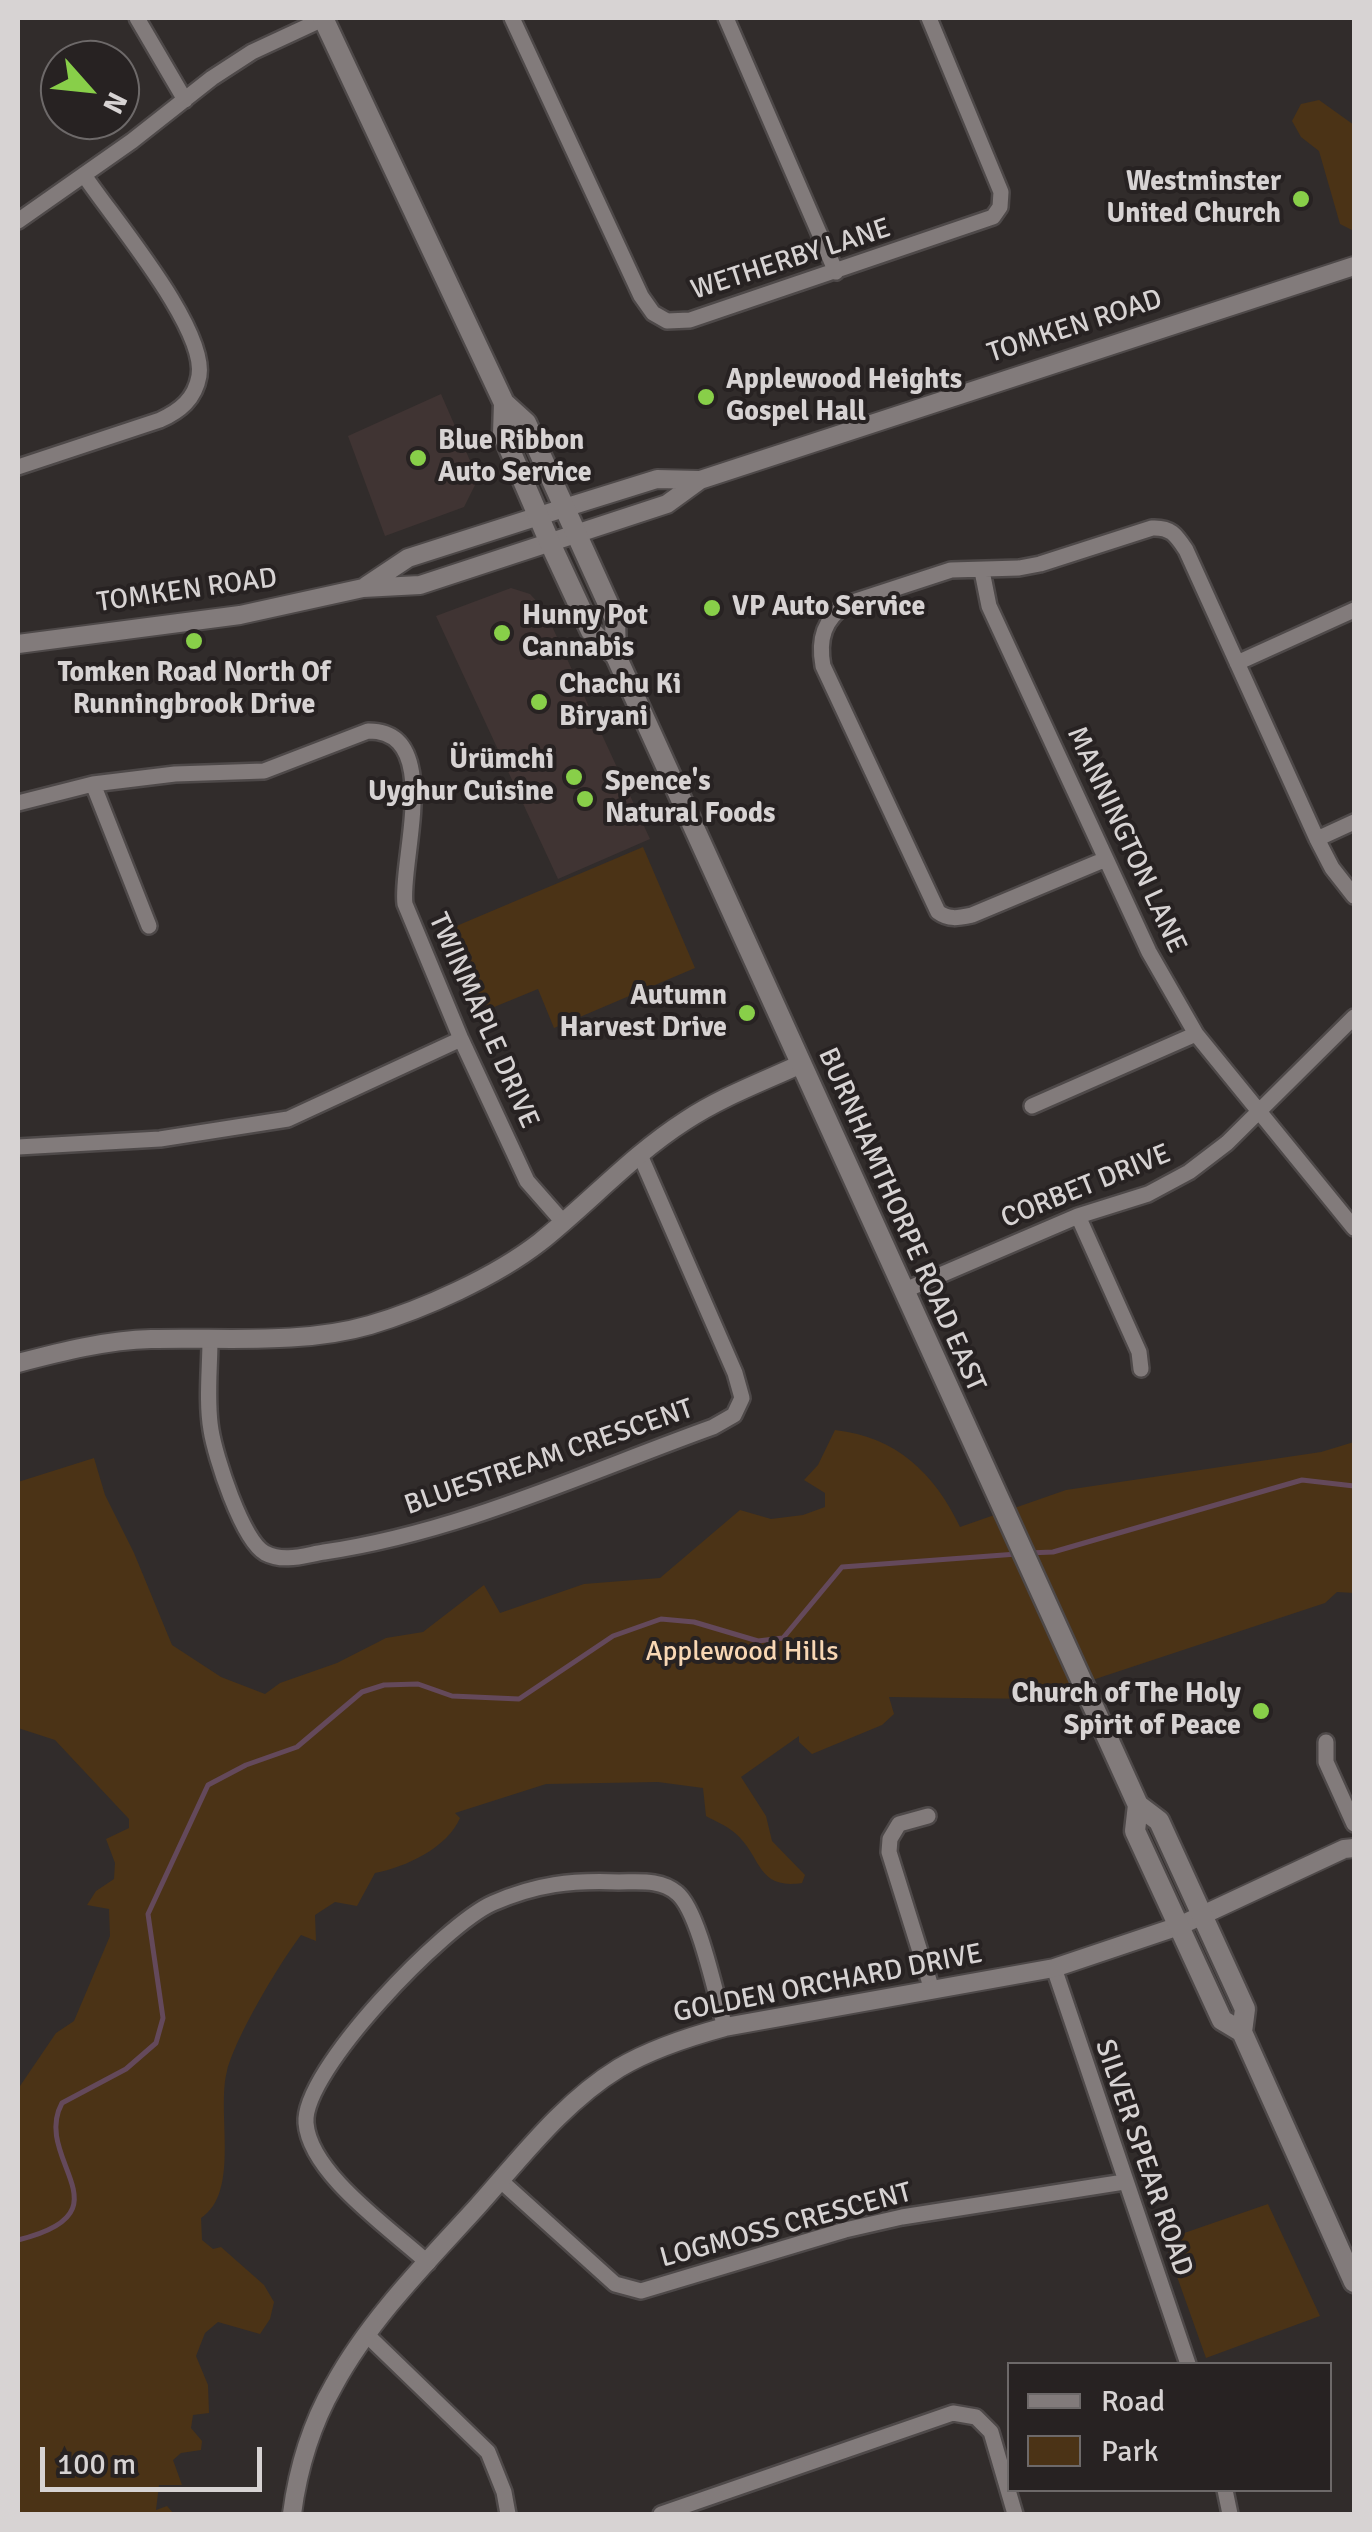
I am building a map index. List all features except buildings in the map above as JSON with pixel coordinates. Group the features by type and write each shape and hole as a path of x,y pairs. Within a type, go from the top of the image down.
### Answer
{"main road":[{"name":"BURNHAMTHORPE ROAD EAST","path":"323,18 504,404 526,422 615,619 616,656"},
{"name":"BURNHAMTHORPE ROAD EAST","path":"504,404 503,434 550,544 592,630 616,656 1138,1806 1136,1832 1222,2020 1242,2032"},
{"name":"BURNHAMTHORPE ROAD EAST","path":"1138,1806 1159,1820 1203,1916 1245,2009 1242,2032 1354,2282"}],"street":[{"path":"137,18 186,100"},
{"path":"18,221 212,78 252,52 323,18"},
{"name":"WETHERBY LANE","path":"512,18 626,267 653,313 667,321 690,320 993,217 1000,207 1001,192 928,18"},
{"path":"726,18 836,272"},
{"path":"18,467 181,410 200,373 171,294 84,174"},
{"name":"TOMKEN ROAD","path":"18,644 240,614 363,588 420,586 667,504 700,480 1354,266"},
{"name":"TOMKEN ROAD","path":"363,588 408,558 539,516 656,479 700,480"},
{"path":"1106,859 972,915 945,917 938,912 823,666 822,635 835,612 847,604 951,570 982,571 1040,564 1152,528 1174,532 1186,550 1317,839 1332,868 1354,896"},
{"name":"MANNINGTON LANE","path":"982,571 988,606 1149,952 1196,1034 1354,1228"},
{"path":"1237,663 1354,610"},
{"name":"TWINMAPLE DRIVE","path":"18,803 94,784 175,774 264,771 368,732 377,731 395,740 412,777 415,796 405,904 461,1040 527,1181 563,1222"},
{"path":"94,784 149,926"},
{"path":"1317,839 1354,822"},
{"name":"CORBET DRIVE","path":"903,1291 1078,1216 1148,1194 1190,1172 1226,1144 1354,1017"},
{"path":"1032,1106 1196,1034"},
{"path":"18,1147 160,1139 288,1119 461,1040"},
{"path":"18,1363 98,1345 148,1339 314,1334 368,1325 442,1297 536,1244 640,1155 713,1104 801,1064"},
{"name":"BLUESTREAM CRESCENT","path":"210,1339 210,1429 222,1471 251,1538 262,1551 281,1559 368,1546 467,1519 713,1427 734,1415 742,1398 735,1373 640,1155"},
{"path":"1078,1216 1139,1352 1141,1369"},
{"path":"1326,1742 1326,1762 1354,1824"},
{"path":"928,1816 899,1824 890,1839 890,1852 932,1990"},
{"name":"GOLDEN ORCHARD DRIVE","path":"292,2514 316,2421 366,2334 557,2118 619,2068 680,2040 725,2028 1054,1968 1179,1926 1344,1848 1354,1848"},
{"path":"428,2263 322,2167 306,2125 307,2105 317,2083 394,1986 427,1952 489,1905 528,1891 572,1880 658,1883 674,1891 695,1922 725,2028"},
{"name":"SILVER SPEAR ROAD","path":"1054,1968 1187,2362"},
{"name":"LOGMOSS CRESCENT","path":"501,2180 615,2284 641,2291 864,2226 1124,2182"},
{"path":"366,2334 488,2452 508,2514"},
{"path":"661,2514 953,2414 966,2414 991,2432 1007,2487"}],"shaded area":[{"path":"441,394 478,479 464,507 385,536 348,436"},
{"path":"511,588 530,594 544,609 650,839 558,879 436,616"}],"green space":[{"path":"1319,100 1354,125 1354,231 1340,224 1319,151 1301,137 1292,121 1301,104"},
{"path":"643,847 695,968 554,1028 538,989 482,1012 447,930"},
{"name":"Applewood Hills","path":"835,1430 877,1441 911,1461 938,1490 960,1527 1066,1490 1321,1452 1354,1442 1354,1593 1337,1592 1325,1603 1035,1699 889,1697 894,1714 882,1725 812,1754 799,1742 799,1736 741,1777 766,1816 772,1841 805,1875 802,1883 787,1884 768,1876 735,1833 706,1816 703,1788 658,1782 546,1784 455,1813 460,1818 446,1838 412,1861 375,1873 357,1906 335,1902 315,1915 316,1941 301,1935 259,2001 232,2056 224,2088 224,2171 213,2206 201,2218 202,2240 213,2249 221,2247 264,2285 274,2302 270,2319 260,2334 218,2322 205,2333 196,2356 208,2385 209,2413 193,2415 191,2428 202,2441 201,2450 181,2453 173,2460 182,2485 159,2485 156,2510 167,2506 174,2514 18,2514 18,2089 56,2033 74,2021 110,1936 109,1909 87,1905 96,1891 114,1879 115,1863 106,1839 129,1828 129,1819 55,1740 18,1728 18,1482 94,1458 105,1495 172,1645 221,1677 265,1694 280,1683 337,1663 386,1638 423,1632 484,1585 500,1613 584,1584 660,1578 740,1510 771,1519 803,1515 825,1507 825,1493 804,1480 818,1465"},
{"path":"1268,2204 1320,2316 1206,2358 1164,2240"}],"waterway":[{"path":"1028,1553 1053,1552 1302,1480 1354,1486"},
{"path":"18,2240 52,2228 69,2215 74,2199 72,2182 58,2145 56,2124 62,2103 126,2069 156,2043 163,2018 148,1914 208,1785 246,1765 297,1747 362,1692 384,1685 418,1684 452,1696 519,1699 613,1636 661,1619 694,1622 758,1641 783,1638 842,1567 1017,1554"}],"place":[{"name":"Westminster United Church","path":"1301,199"},
{"name":"Applewood Heights Gospel Hall","path":"706,397"},
{"name":"Blue Ribbon Auto Service","path":"418,458"},
{"name":"VP Auto Service","path":"712,608"},
{"name":"Hunny Pot Cannabis","path":"502,633"},
{"name":"Tomken Road North Of Runningbrook Drive","path":"194,641"},
{"name":"Chachu Ki Biryani","path":"539,702"},
{"name":"Ürümchi Uyghur Cuisine","path":"574,777"},
{"name":"Spence's Natural Foods","path":"585,799"},
{"name":"Autumn Harvest Drive","path":"747,1013"},
{"name":"Church of The Holy Spirit of Peace","path":"1261,1711"}]}
